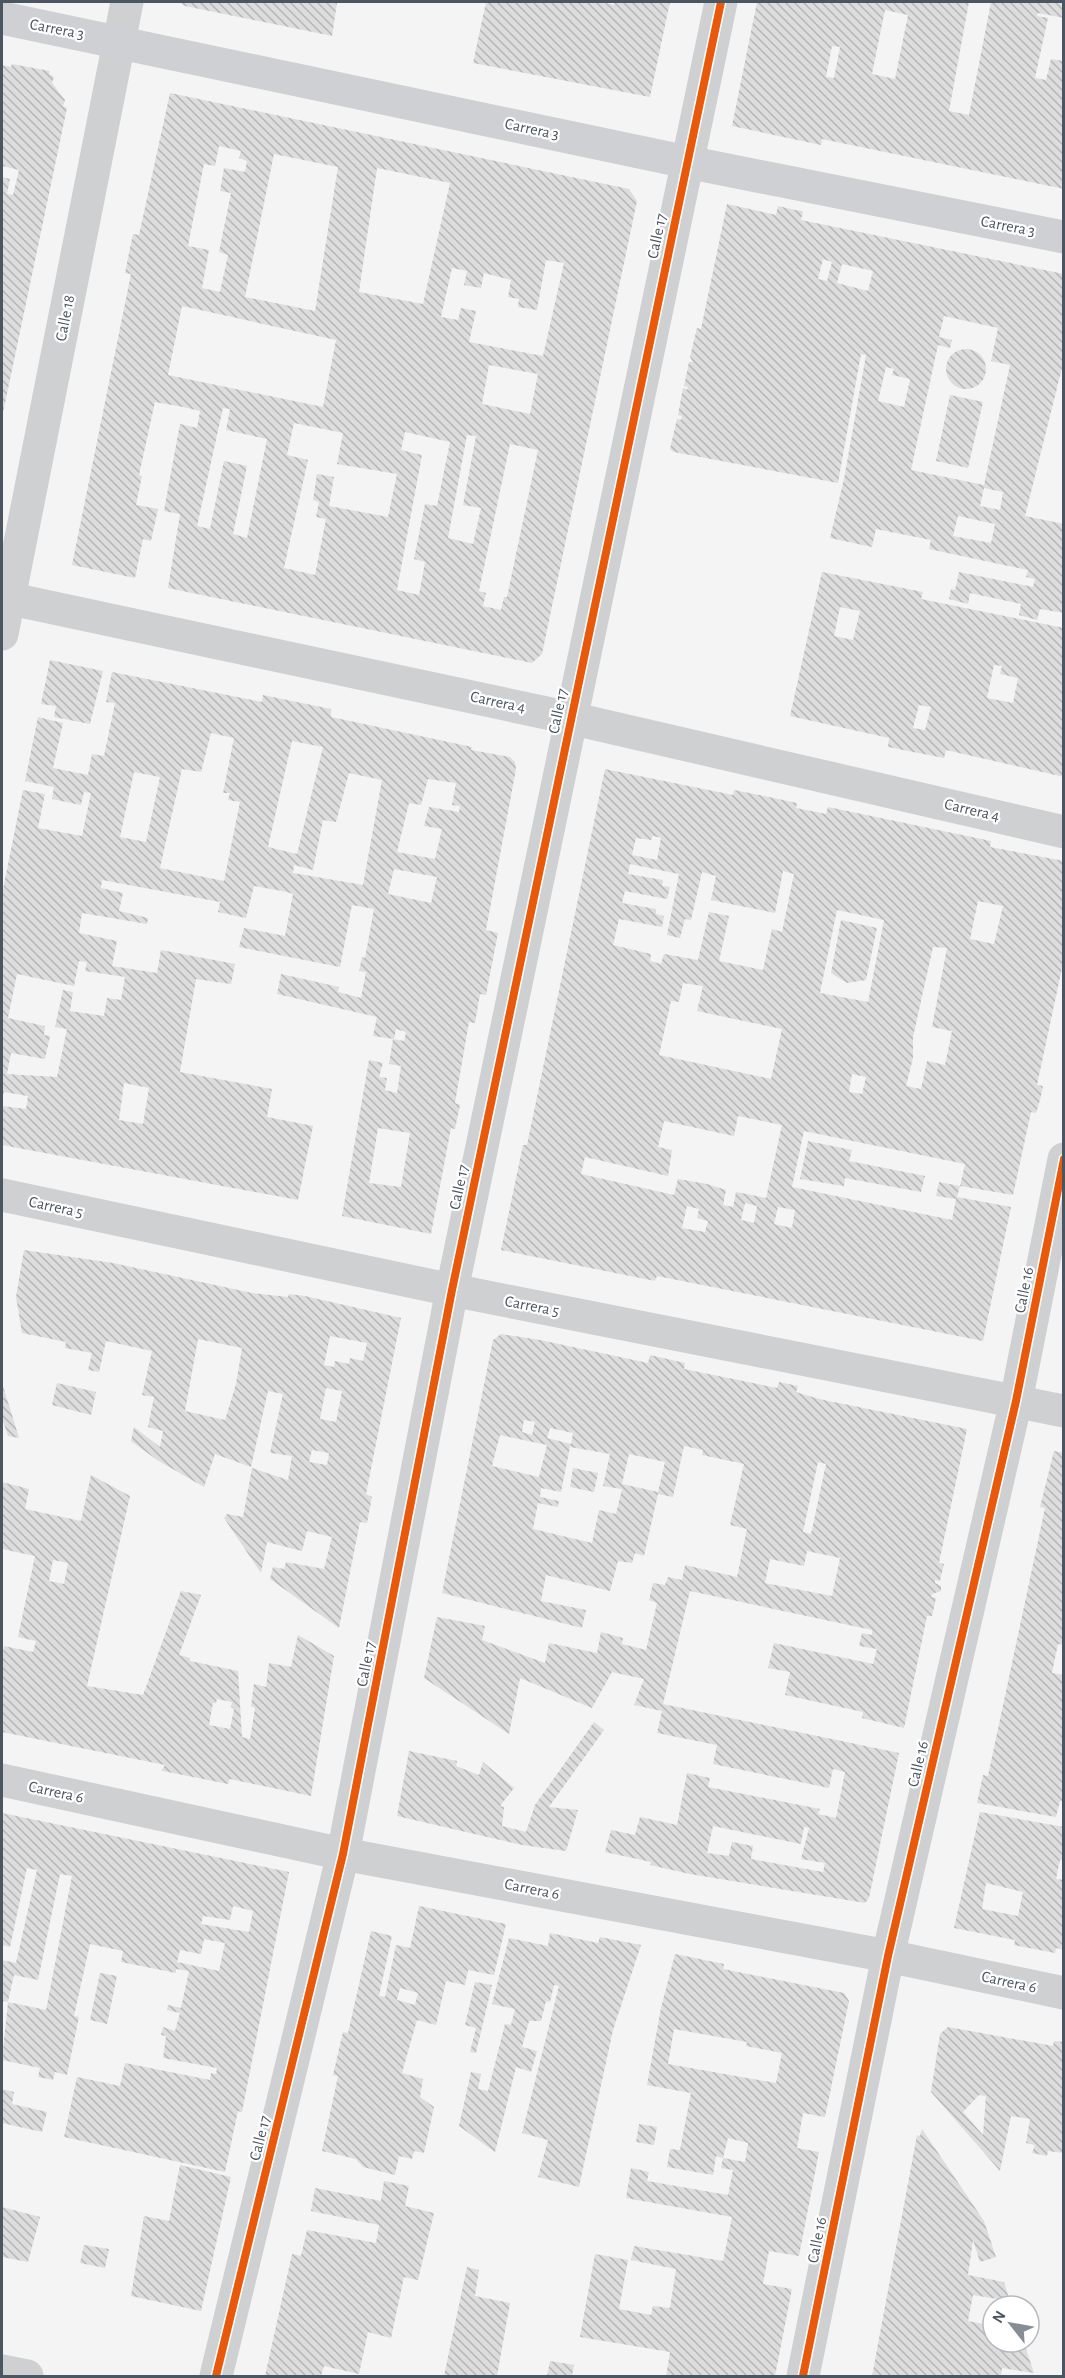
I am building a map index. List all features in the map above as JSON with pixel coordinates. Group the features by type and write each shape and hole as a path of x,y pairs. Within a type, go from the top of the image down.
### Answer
{"main road":[{"name":"Carrera 3","path":"2,18 687,162 1064,237"}],"street":[{"name":"Calle 18","path":"2,634 6,598 127,2"},
{"name":"Calle 17","path":"216,2376 343,1854 452,1290 721,2"},
{"name":"Carrera 4","path":"6,598 570,718 1064,832"},
{"name":"Calle 16","path":"803,2376 888,1956 1016,1401 1064,1159"},
{"name":"Carrera 5","path":"2,1195 452,1290 1064,1411"},
{"name":"Carrera 6","path":"2,1780 343,1854 888,1956 1064,1994"},
{"path":"2,2371 27,2376"}],"building":[{"path":"179,2 337,3 332,36 185,6"},
{"path":"486,2 603,2 614,5 614,2 670,2 650,97 473,63"},
{"path":"757,2 969,2 949,111 969,115 991,2 1064,2 1064,18 1038,13 1037,16 1048,18 1035,78 1046,80 1051,59 1064,61 1064,189 822,139 821,145 732,126","holes":["885,10 908,15 895,79 872,74","832,46 840,47 834,78 826,77"]},
{"path":"12,64 50,71 49,74 54,77 52,83 65,100 63,106 67,108 3,413 2,177 10,179 7,194 13,195 19,170 2,166 2,65 11,67"},
{"path":"170,93 629,189 637,201 542,654 532,663 168,588 180,514 164,511 169,483 180,424 197,428 200,411 183,407 155,402 139,475 142,476 136,505 158,509 151,541 143,539 135,578 72,565 131,274 125,273 129,253 133,234 139,235","holes":["219,146 241,151 239,158 247,161 245,172 224,168 220,191 231,193 219,252 228,255 220,292 202,288 209,250 188,246 204,164 215,166","274,154 338,167 315,311 245,297","377,168 450,183 423,304 359,292","546,260 564,263 543,356 469,342 476,311 461,308 458,320 441,317 452,268 467,271 464,285 481,288 484,273 511,280 508,297 519,299 518,307 537,310","182,306 336,340 323,407 168,375","489,365 538,374 530,414 482,404","223,408 230,409 226,430 267,439 247,538 233,534 247,466 224,461 210,529 197,526","294,423 343,433 337,464 397,474 388,517 329,506 334,477 317,474 313,500 319,502 316,517 326,519 315,575 284,568 308,460 287,455","405,432 450,442 437,506 425,504 414,559 425,562 419,595 397,590 422,455 401,450","467,435 476,436 463,505 481,508 473,544 448,538","510,444 538,450 507,597 504,597 501,610 483,606 486,593 479,591"]},
{"path":"727,204 776,215 778,206 803,211 801,220 1064,274 1064,360 1025,516 1064,524 1064,613 1040,609 1037,620 1019,615 1021,604 970,593 968,604 949,599 951,589 955,590 959,572 1033,587 1035,579 1026,577 1028,570 929,549 931,540 876,529 872,547 830,538 844,479 866,355 861,354 838,483 674,452 670,449 677,419 681,420 682,416 678,415 683,388 687,390 688,387 684,386 689,362 693,362 690,357 697,328 701,329","holes":["823,259 832,262 827,281 818,279","842,264 873,271 868,291 837,283","944,316 998,328 991,361 1010,365 984,485 911,470 938,345 950,348 952,340 939,337","886,367 894,369 892,375 910,379 904,407 878,401","984,488 1003,492 1000,510 980,506","958,516 995,524 991,543 953,536"]},
{"path":"966,349 980,355 986,369 980,383 966,389 952,383 946,369 952,355"},
{"path":"950,395 983,402 968,468 936,461"},
{"path":"822,572 923,592 921,599 1064,628 1064,777 946,750 944,758 888,747 889,738 790,716","holes":["840,607 860,611 853,640 834,636","994,665 1002,666 1000,674 1018,678 1013,703 987,698","919,705 931,707 925,730 913,728"]},
{"path":"50,660 103,671 90,724 54,717 56,706 41,704"},
{"path":"112,672 262,702 263,695 331,709 331,717 472,747 471,750 510,757 515,762 516,769 486,930 498,933 486,995 480,994 475,1023 469,1022 455,1103 460,1105 455,1129 451,1128 431,1234 342,1216 369,1060 383,1063 379,1077 387,1078 385,1090 397,1093 401,1066 389,1064 393,1039 404,1041 406,1032 396,1029 394,1039 373,1036 377,1017 277,994 281,974 339,987 338,992 361,998 366,972 359,971 362,957 365,958 374,909 352,905 340,967 239,947 244,928 285,936 293,894 287,892 254,886 246,918 218,912 220,902 102,880 101,888 123,893 119,911 148,918 147,924 82,913 79,933 117,941 112,966 157,973 161,950 235,964 231,984 196,979 180,1072 272,1089 267,1117 313,1126 298,1200 2,1145 2,1106 26,1109 28,1096 4,1092 2,1098 2,894 23,790 45,794 38,828 82,836 91,793 84,792 81,805 52,799 54,787 25,781 38,717 63,723 53,768 88,775 92,754 104,756 115,703 106,702","holes":["211,733 234,738 223,793 230,793 228,800 240,802 224,881 160,868 182,769 201,772","292,741 323,747 297,854 268,847","134,772 160,777 146,842 120,837","349,773 382,780 363,885 293,873 294,865 313,870 323,820 336,822","428,779 456,783 452,805 460,806 459,812 429,807 424,826 442,829 435,859 397,852 409,803 421,805","394,869 437,877 431,903 388,894","79,961 87,962 85,971 125,977 121,1000 107,998 104,1016 70,1011 73,992 63,990 55,1027 67,1029 57,1077 7,1074 11,1053 45,1059 50,1036 44,1035 45,1026 8,1018 17,974 74,986","124,1083 149,1088 143,1124 119,1120","378,1128 410,1133 401,1187 369,1183"]},
{"path":"605,769 733,795 734,790 764,796 797,803 796,808 826,814 828,807 991,841 990,847 1064,861 1064,959 1037,1085 1043,1086 1040,1100 1036,1113 1031,1112 1013,1195 960,1186 957,1197 1011,1207 983,1341 657,1276 655,1281 501,1250 523,1145 527,1145","holes":["653,836 661,838 657,860 632,855 636,838 651,840","630,864 679,874 667,935 680,938 685,919 691,920 702,872 716,876 711,900 775,913 783,871 794,874 782,932 772,929 763,970 719,961 729,916 709,912 698,960 664,954 661,964 650,961 651,954 613,945 619,919 662,927 664,916 656,914 656,909 622,903 625,891 667,899 670,887 662,886 663,880 628,874","978,901 1003,906 994,944 970,939","837,910 884,920 868,1002 820,993","933,947 947,948 932,1027 952,1031 945,1065 927,1061 921,1089 906,1086 913,1058 913,1037","683,983 703,986 697,1011 782,1029 771,1079 659,1055 671,1001 679,1002","852,1074 866,1077 862,1094 849,1092","738,1116 782,1125 766,1198 736,1192 733,1207 723,1205 726,1190 707,1184 678,1179 674,1195 581,1174 585,1157 668,1176 672,1150 658,1147 664,1121 734,1136","804,1131 965,1164 960,1186 939,1182 936,1196 956,1199 952,1220 792,1187","745,1203 757,1206 754,1223 741,1220","687,1206 699,1209 697,1218 708,1221 705,1232 682,1228","778,1207 795,1210 792,1228 774,1224"]},
{"path":"841,920 877,928 866,980 847,983 831,973"},
{"path":"808,1141 852,1150 849,1161 925,1176 921,1192 845,1178 844,1186 800,1179"},
{"path":"24,1250 113,1263 252,1293 288,1297 289,1294 305,1296 401,1318 366,1494 372,1497 367,1523 360,1522 339,1628 270,1579 273,1567 284,1569 286,1562 324,1569 332,1537 307,1531 302,1551 267,1542 261,1573 224,1518 227,1514 243,1517 252,1468 288,1480 292,1456 270,1453 283,1394 268,1391 251,1467 215,1454 204,1487 157,1460 131,1441 134,1427 160,1447 163,1431 148,1427 154,1397 142,1395 152,1351 106,1341 99,1372 88,1370 92,1353 65,1348 66,1342 22,1333 16,1297","holes":["330,1336 367,1343 363,1361 350,1358 349,1364 335,1361 334,1367 324,1365","198,1339 242,1348 236,1384 225,1420 185,1411","326,1388 342,1391 336,1422 320,1419","312,1450 329,1453 327,1465 309,1462"]},
{"path":"501,1334 648,1363 650,1355 685,1363 684,1369 777,1388 779,1382 798,1386 796,1392 819,1399 967,1429 939,1563 944,1564 940,1581 935,1580 935,1583 941,1586 941,1591 932,1594 931,1597 936,1598 932,1616 927,1616 904,1728 862,1718 863,1712 785,1695 790,1672 768,1668 774,1643 873,1664 877,1649 859,1646 862,1633 872,1635 872,1630 690,1591 663,1704 899,1753 869,1898 865,1903 690,1874 650,1865 651,1862 605,1852 611,1830 635,1835 640,1817 677,1825 687,1773 710,1778 708,1787 820,1809 818,1814 836,1818 845,1772 833,1769 829,1788 713,1764 717,1745 657,1733 662,1711 634,1705 644,1679 612,1672 592,1708 520,1678 509,1734 424,1678 437,1617 485,1626 482,1640 545,1663 549,1643 597,1653 601,1632 623,1638 622,1644 646,1650 657,1603 649,1600 653,1583 665,1585 668,1577 682,1580 685,1565 737,1577 747,1529 730,1525 744,1464 702,1455 703,1450 684,1446 673,1497 658,1494 644,1556 635,1553 632,1563 618,1561 610,1591 546,1575 541,1601 586,1610 582,1628 442,1593 493,1340","holes":["524,1420 535,1422 532,1435 522,1432","550,1428 573,1433 571,1444 547,1438","500,1435 547,1445 539,1477 492,1466","570,1447 610,1454 603,1486 622,1489 616,1514 599,1510 592,1543 533,1529 538,1503 558,1507 559,1501 540,1497 541,1488 561,1492","629,1454 665,1462 658,1492 622,1484","818,1462 826,1464 811,1534 803,1532","807,1551 840,1558 832,1596 765,1583 770,1559 804,1566","713,1826 801,1844 804,1827 809,1828 801,1859 825,1863 823,1872 751,1859 753,1846 732,1842 729,1856 707,1853"]},
{"path":"2,1383 19,1438 8,1436 2,1418"},
{"path":"57,1383 96,1392 91,1415 52,1405"},
{"path":"1054,1451 1064,1453 1064,1645 1058,1644 1052,1673 1064,1675 1064,1802 1060,1801 1056,1817 977,1803 983,1775 988,1776 1045,1508 1040,1507"},
{"path":"573,1468 598,1473 594,1492 570,1487"},
{"path":"91,1475 130,1496 87,1686 143,1695 181,1591 201,1595 179,1655 190,1658 190,1661 238,1671 242,1737 250,1739 255,1708 251,1706 254,1684 266,1687 269,1663 291,1667 298,1635 334,1656 311,1796 230,1779 228,1784 161,1771 165,1765 2,1732 4,1646 33,1652 36,1641 18,1637 35,1556 2,1549 2,1482 29,1489 25,1509 81,1521","holes":["53,1560 68,1563 64,1584 49,1581","217,1699 232,1702 231,1707 234,1709 230,1729 209,1725 213,1703 216,1703"]},
{"path":"594,1722 604,1730 549,1807 578,1810 566,1851 522,1845 397,1816 409,1751 457,1761 456,1766 479,1775 483,1762 514,1788 500,1806 504,1807 502,1826 526,1832 535,1805"},
{"path":"980,1812 1064,1827 1064,1860 1060,1860 1056,1879 1064,1880 1064,1950 1056,1948 1055,1953 1014,1945 1015,1940 954,1928","holes":["986,1883 1023,1892 1018,1916 982,1909"]},
{"path":"2,1813 289,1872 242,2112 238,2111 225,2172 64,2137 77,2077 120,2086 125,2063 210,2080 211,2073 216,2074 217,2068 163,2058 166,2036 161,2035 163,2027 175,2031 180,2013 167,2010 168,2005 181,2008 189,1971 176,1969 176,1973 121,1962 123,1951 90,1944 74,2016 79,2017 67,2075 55,2072 53,2080 38,2077 40,2068 2,2060 8,2002 2,2001 2,1960 16,1963 37,1870 27,1868 10,1947 2,1945","holes":["60,1874 72,1876 46,2010 8,2002 14,1975 38,1980","233,1906 253,1911 249,1932 201,1924 203,1916 230,1920","204,1939 225,1943 219,1971 177,1962 180,1950 201,1954"]},
{"path":"419,1906 506,1924 494,1975 468,1970 465,1985 446,1981 436,2025 417,2020 402,2073 423,2079 420,2097 434,2107 424,2153 414,2151 412,2159 399,2156 395,2175 363,2167 356,2159 322,2151 338,2076 333,2075 343,2032 348,2033 371,1931 392,1936 379,1996 385,1997 396,1945 410,1948","holes":["400,1988 418,1993 415,2005 397,2000"]},
{"path":"550,1933 598,1943 600,1937 641,1945 613,2030 579,2187 538,2177 548,2140 522,2133 559,1986 554,1985 550,2002 546,2001 541,2021 529,2021 522,2047 537,2051 531,2072 516,2067 495,2152 459,2126 471,2072 481,2074 478,2089 488,2091 505,2024 511,2025 515,2009 492,2004 509,1938 548,1946"},
{"path":"675,1954 724,1964 723,1969 844,1993 849,2001 825,2117 803,2113 797,2148 819,2152 799,2256 769,2251 763,2284 792,2289 775,2376 666,2376 670,2352 580,2337 595,2254 628,2260 619,2309 651,2315 653,2306 670,2308 676,2269 631,2260 634,2246 723,2261 732,2217 626,2198 631,2168 649,2172 647,2181 728,2195 733,2170 721,2168 723,2158 716,2156 713,2175 667,2167 670,2149 680,2150 691,2093 647,2085 661,2008","holes":["674,2029 747,2042 746,2046 782,2053 776,2083 668,2064","728,2138 748,2143 745,2162 723,2158"]},
{"path":"100,1973 117,1976 107,2024 90,2020"},
{"path":"475,1982 492,1985 476,2053 470,2052 476,2028 465,2025"},
{"path":"948,2027 1053,2046 1054,2041 1064,2042 1064,2153 1048,2151 1047,2156 1032,2153 1035,2145 1026,2143 1030,2119 1011,2116 1000,2171 931,2092 940,2034","holes":["979,2095 986,2096 983,2135 963,2112"]},
{"path":"2,2089 14,2092 12,2104 47,2112 42,2132 2,2123"},
{"path":"639,2124 657,2127 654,2145 636,2142"},
{"path":"922,2129 984,2221 996,2257 980,2262 973,2240 968,2275 1004,2282 1008,2294 973,2295 968,2321 981,2324 981,2354 1028,2354 1034,2373 1002,2368 1001,2376 872,2376 917,2135 920,2136"},
{"path":"180,2165 231,2177 201,2311 131,2296 144,2216 169,2221"},
{"path":"384,2181 409,2186 405,2206 434,2213 418,2280 404,2277 391,2338 368,2332 359,2374 324,2366 321,2376 265,2376 292,2254 301,2256 307,2230 376,2243 379,2225 311,2211 315,2188 381,2201"},
{"path":"2,2207 40,2217 28,2262 2,2257"},
{"path":"84,2245 109,2249 105,2268 80,2263"},
{"path":"467,2267 479,2270 475,2296 510,2303 497,2376 444,2376"},
{"path":"550,2361 574,2365 572,2376 547,2376"}],"cycle path":[{"path":"216,2376 343,1854 452,1290 721,2"},
{"path":"803,2376 888,1956 1016,1401 1064,1159"}]}
